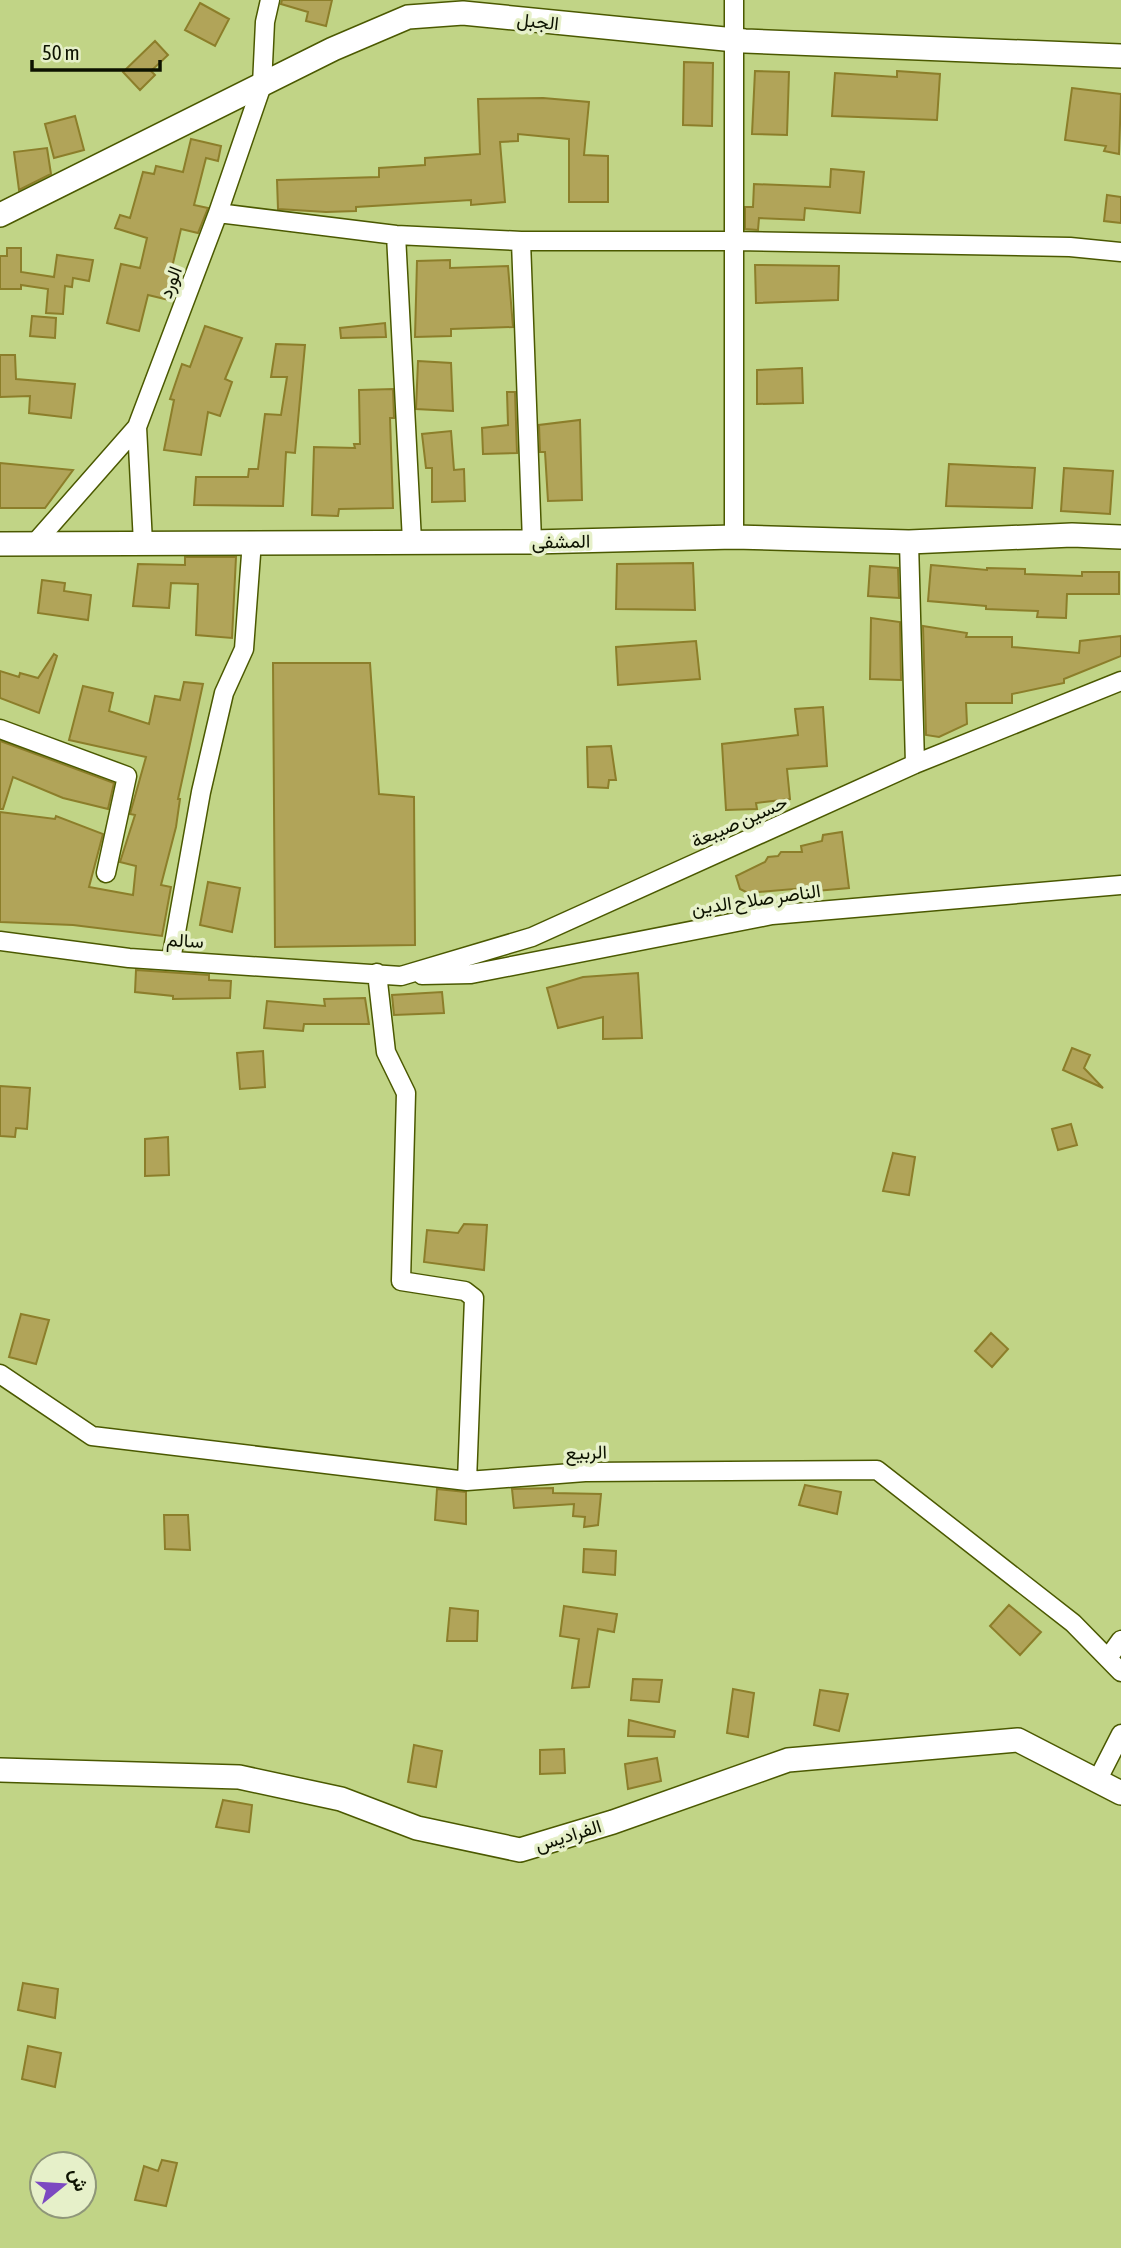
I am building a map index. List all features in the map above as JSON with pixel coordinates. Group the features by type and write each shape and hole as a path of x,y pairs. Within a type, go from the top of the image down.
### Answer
{"street":[{"name":"الورد","path":"34,543 137,427 218,213 262,85 265,22 270,0"},
{"path":"734,0 734,537"},
{"name":"الجبل","path":"0,215 333,49 408,17 463,13 732,39 1121,55"},
{"path":"218,213 396,235 521,241 736,240 1070,247 1121,252"},
{"path":"396,235 412,541"},
{"path":"521,241 532,542"},
{"path":"137,427 143,543"},
{"name":"المشفى","path":"0,544 532,542 734,537 909,542 1072,535 1121,537"},
{"path":"171,960 201,792 224,693 244,649 252,541"},
{"path":"909,542 915,764"},
{"name":"حسين صيبعة","path":"372,973 401,976 532,937 915,764 1121,681"},
{"path":"0,729 127,776 106,873"},
{"name":"الناصر صلاح الدين","path":"401,976 471,974 772,915 1121,885"},
{"name":"سالم","path":"0,941 129,958 372,973"},
{"path":"372,973 386,1052 406,1093 401,1281 465,1291 474,1298 467,1481"},
{"name":"الربيع","path":"0,1374 92,1436 467,1481 585,1472 877,1469 1073,1623 1121,1672"},
{"path":"1108,1658 1121,1640"},
{"path":"1098,1779 1121,1734"},
{"name":"الفراديس","path":"0,1770 239,1777 341,1799 417,1828 520,1850 613,1822 788,1760 1018,1740 1121,1793"}],"building":[{"path":"282,0 332,0 326,26 306,21 308,12 281,4"},
{"path":"200,3 229,19 215,46 185,30"},
{"path":"155,41 168,55 151,71 155,75 140,90 123,72"},
{"path":"684,62 713,63 712,126 683,125"},
{"path":"755,71 789,72 787,135 752,134"},
{"path":"897,71 940,74 937,120 832,116 835,73 897,77"},
{"path":"1072,88 1121,94 1119,154 1104,151 1106,146 1065,140"},
{"path":"543,98 589,102 584,155 608,156 608,202 569,202 569,139 518,134 518,141 500,142 505,202 471,205 471,200 356,207 356,211 326,212 278,209 277,180 379,177 379,168 425,165 425,158 480,154 478,99"},
{"path":"75,116 84,150 54,158 45,124"},
{"path":"191,139 221,146 218,161 206,158 194,205 208,208 198,233 181,229 170,276 174,277 169,300 148,295 139,331 107,323 121,264 140,268 147,238 115,228 120,215 130,218 143,172 154,174 156,166 183,172"},
{"path":"47,148 51,174 19,190 14,152"},
{"path":"831,169 864,172 860,213 805,208 804,220 759,218 758,230 745,229 745,207 753,207 754,184 830,187"},
{"path":"1107,195 1121,197 1121,223 1104,221"},
{"path":"7,248 21,248 21,272 54,277 57,255 93,260 89,281 73,278 72,287 65,286 63,314 46,313 48,289 21,285 21,289 0,289 0,256 7,256"},
{"path":"450,260 450,268 508,266 513,327 451,329 451,336 415,337 417,261"},
{"path":"755,265 839,266 838,300 756,303"},
{"path":"32,316 56,318 55,338 30,336"},
{"path":"385,323 386,337 341,338 340,328"},
{"path":"205,326 242,338 225,379 232,382 220,416 208,412 201,455 164,450 174,400 170,399 182,364 190,367"},
{"path":"276,344 305,345 295,453 286,452 283,506 194,505 196,477 248,477 249,469 258,469 265,414 281,415 287,377 271,377"},
{"path":"0,355 15,355 16,379 75,384 71,418 29,413 30,396 0,397"},
{"path":"418,361 451,363 453,411 416,409"},
{"path":"802,368 803,403 757,404 757,370"},
{"path":"393,389 394,418 390,418 393,508 339,509 338,516 312,515 314,447 355,448 354,444 360,444 359,390"},
{"path":"507,392 515,392 517,453 483,454 482,428 508,425"},
{"path":"580,420 582,500 548,501 545,452 540,452 539,425"},
{"path":"451,431 454,470 464,469 465,501 432,502 432,468 426,468 422,434"},
{"path":"0,463 73,470 45,508 0,508"},
{"path":"949,464 1035,468 1032,508 946,506"},
{"path":"1064,468 1113,471 1110,514 1061,511"},
{"path":"185,557 236,557 232,638 196,635 198,584 171,583 169,608 133,606 138,564 185,565"},
{"path":"693,563 695,610 616,609 617,564"},
{"path":"931,565 987,570 1025,569 1025,574 1082,576 1082,572 1119,572 1119,594 1067,594 1066,618 1037,617 1038,611 986,609 986,606 928,601"},
{"path":"870,566 898,568 899,598 868,596"},
{"path":"42,580 65,583 64,591 91,595 88,620 38,613"},
{"path":"871,618 900,622 901,680 870,679"},
{"path":"923,626 967,633 966,637 1012,637 1012,647 1079,653 1080,641 1121,636 1121,656 1064,679 1064,683 1012,694 1012,703 966,703 967,724 939,737 926,735"},
{"path":"696,641 700,679 618,685 616,647"},
{"path":"54,654 57,656 39,713 0,698 0,671 19,677 20,673 38,678"},
{"path":"273,663 370,663 379,794 414,797 415,945 275,947"},
{"path":"184,682 203,684 178,799 176,827 161,885 171,887 162,936 73,925 0,922 0,812 55,819 56,816 103,834 89,887 133,895 136,866 120,862 135,815 130,814 146,757 69,740 83,686 113,693 109,711 149,724 155,696 180,700"},
{"path":"823,707 827,766 787,769 790,799 756,803 757,809 726,810 722,744 798,735 795,709"},
{"path":"0,741 114,783 108,809 63,798 13,777 3,809 0,809"},
{"path":"611,746 616,780 609,780 608,788 588,787 587,747"},
{"path":"842,832 849,888 805,892 805,888 748,893 740,889 736,876 765,862 768,857 778,856 781,852 802,852 801,846 822,841 823,835"},
{"path":"208,882 240,888 232,932 200,925"},
{"path":"136,970 209,975 209,980 231,981 230,998 173,999 173,996 135,992"},
{"path":"638,973 642,1038 603,1039 603,1017 558,1028 547,988 583,977"},
{"path":"442,992 444,1013 394,1015 392,995"},
{"path":"365,998 369,1024 304,1024 303,1031 264,1028 267,1001 325,1006 324,999"},
{"path":"1072,1048 1090,1055 1084,1068 1103,1088 1063,1070"},
{"path":"263,1051 265,1087 240,1089 237,1053"},
{"path":"0,1086 30,1088 27,1129 16,1128 15,1137 0,1136"},
{"path":"1071,1124 1077,1145 1058,1150 1052,1129"},
{"path":"168,1137 169,1175 145,1176 145,1139"},
{"path":"893,1153 915,1157 909,1195 883,1191"},
{"path":"464,1224 487,1225 484,1270 424,1262 427,1230 458,1233"},
{"path":"21,1314 49,1320 36,1364 9,1357"},
{"path":"991,1333 1008,1349 992,1367 975,1351"},
{"path":"805,1485 841,1492 837,1514 799,1505"},
{"path":"553,1488 553,1493 601,1494 598,1525 584,1527 585,1517 573,1516 574,1504 514,1508 512,1489"},
{"path":"437,1489 466,1492 466,1524 435,1520"},
{"path":"164,1515 188,1515 190,1550 165,1549"},
{"path":"584,1549 616,1551 615,1575 583,1572"},
{"path":"1009,1605 1041,1632 1020,1655 990,1626"},
{"path":"564,1606 617,1614 614,1632 598,1629 589,1687 572,1688 579,1639 560,1636"},
{"path":"450,1608 478,1611 477,1641 447,1641"},
{"path":"633,1679 662,1680 659,1702 631,1700"},
{"path":"733,1689 754,1693 748,1737 727,1733"},
{"path":"820,1690 848,1694 839,1731 814,1725"},
{"path":"629,1720 675,1731 674,1737 628,1736"},
{"path":"414,1745 442,1751 436,1787 408,1782"},
{"path":"564,1749 565,1773 540,1774 540,1750"},
{"path":"657,1758 661,1781 628,1789 625,1764"},
{"path":"223,1800 252,1805 249,1832 216,1827"},
{"path":"23,1983 58,1989 55,2018 18,2010"},
{"path":"28,2046 61,2053 55,2087 22,2079"},
{"path":"162,2160 177,2163 166,2206 135,2200 144,2166 158,2171"}]}
